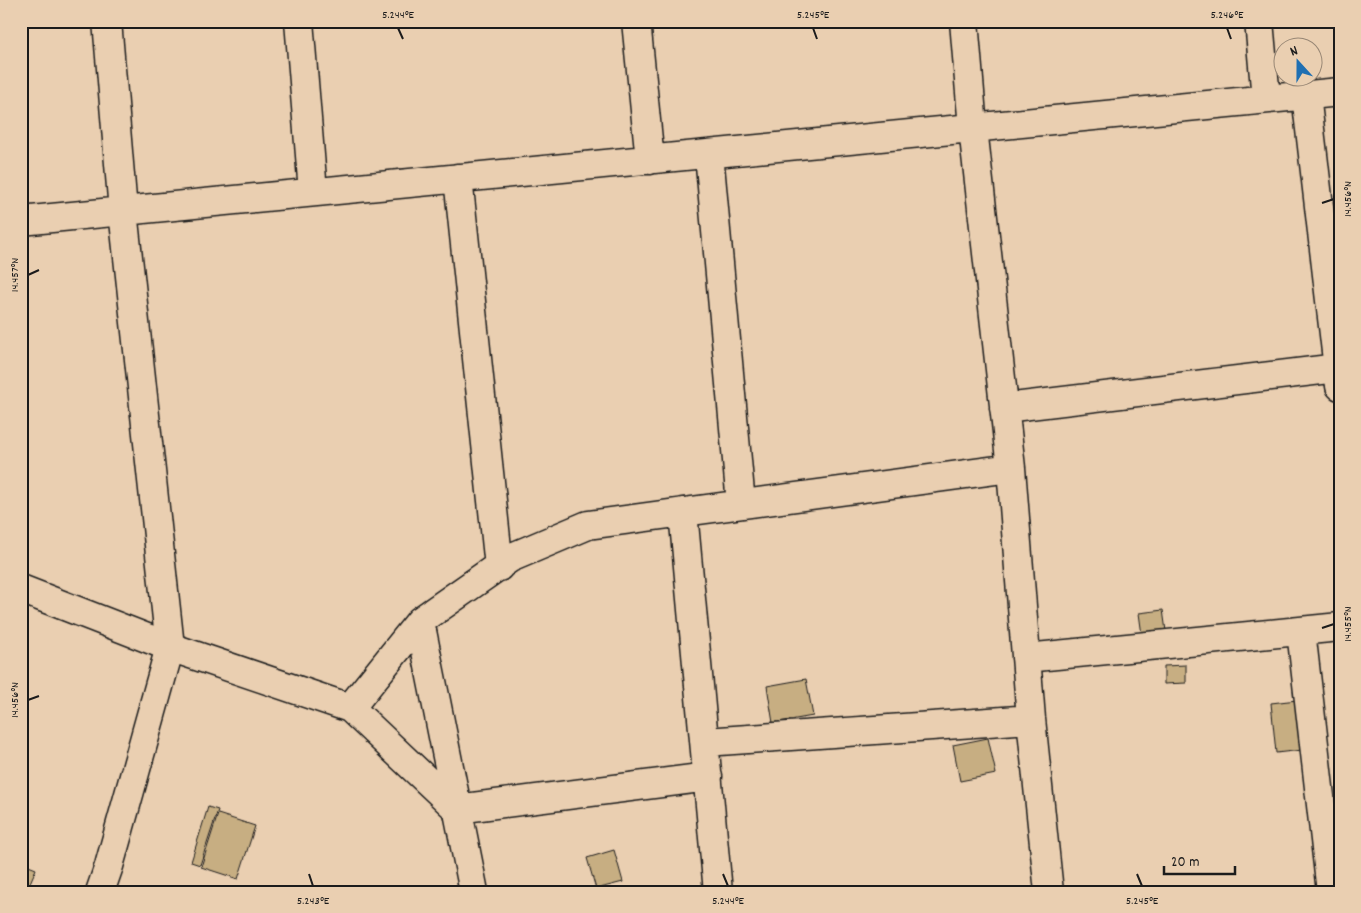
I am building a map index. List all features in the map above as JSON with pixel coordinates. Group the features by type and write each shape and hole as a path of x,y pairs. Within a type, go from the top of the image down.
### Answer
{"street":[{"path":"100,892 109,866 170,647 123,211 106,21"},
{"path":"299,21 313,192"},
{"path":"636,21 650,160"},
{"path":"964,21 973,128 1011,468 1031,719 1049,892"},
{"path":"1259,21 1266,99"},
{"path":"21,221 1340,92"},
{"path":"1004,408 1339,377 1306,96"},
{"path":"709,154 741,504"},
{"path":"458,178 499,567"},
{"path":"350,708 420,621 510,558 588,525 1011,468"},
{"path":"683,512 718,892"},
{"path":"21,589 170,647 350,708 457,809"},
{"path":"420,621 474,892"},
{"path":"1026,658 1340,627"},
{"path":"1301,631 1331,892"},
{"path":"705,742 1031,719"},
{"path":"457,809 708,776"}],"building":[{"path":"1163,610 1166,631 1142,635 1139,613"},
{"path":"1186,665 1186,683 1164,684 1164,666"},
{"path":"806,679 813,716 773,723 767,686"},
{"path":"1297,700 1302,750 1276,753 1271,703"},
{"path":"988,738 996,774 960,781 953,745"},
{"path":"208,807 218,810 200,865 191,862"},
{"path":"218,814 255,826 238,879 201,867"},
{"path":"614,850 623,882 596,889 587,858"},
{"path":"21,863 36,869 26,892 21,890"}]}
